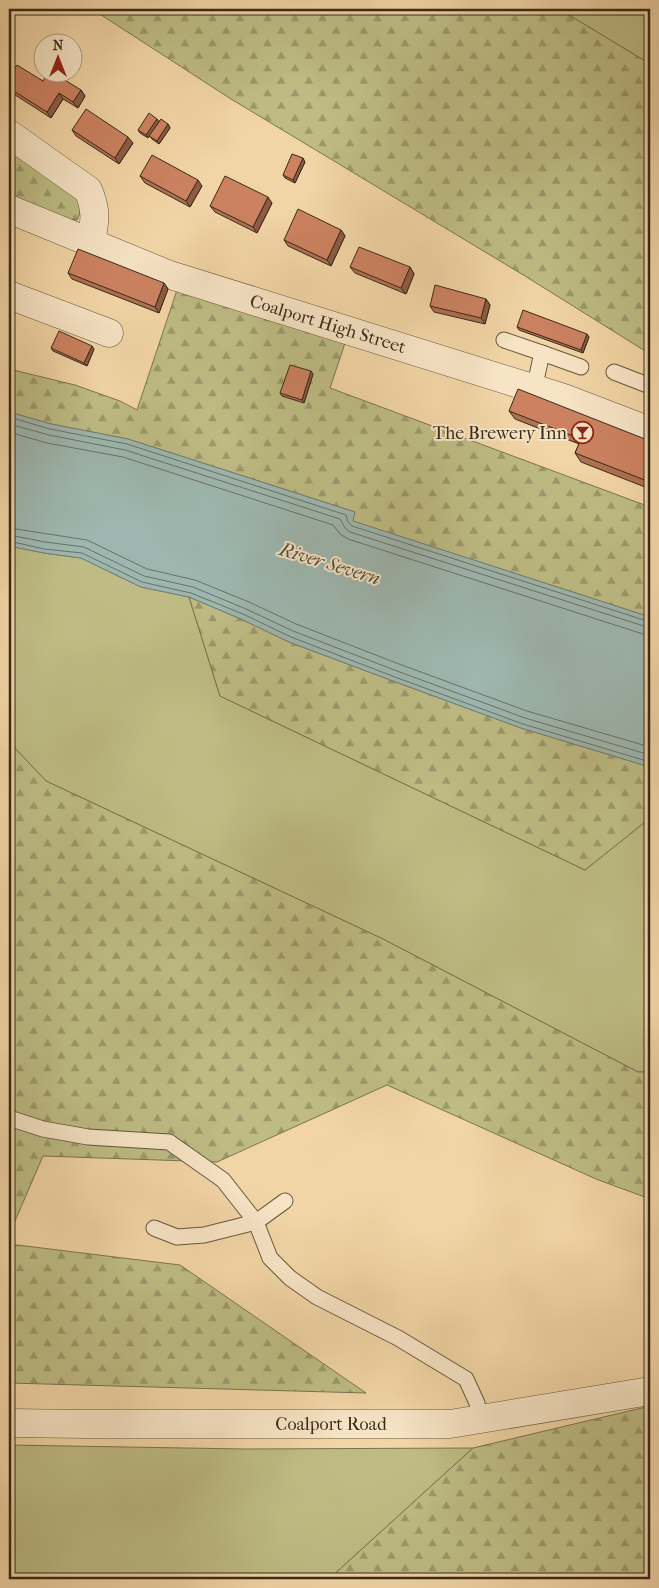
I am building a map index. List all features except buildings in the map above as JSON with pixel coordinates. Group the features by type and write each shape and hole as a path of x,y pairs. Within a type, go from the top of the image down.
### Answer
{"street":[{"path":"9,134 88,190 94,203 95,218 91,242"},
{"name":"Coalport High Street","path":"9,209 167,274 564,398 650,431"},
{"path":"9,294 109,332"},
{"name":"Coalport Road","path":"9,1423 450,1424 650,1391"}],"lane":[{"path":"504,340 581,366"},
{"path":"534,389 542,353"},
{"path":"614,372 650,386"},
{"path":"9,1118 43,1129 79,1135 169,1142 223,1180 256,1222 270,1258 297,1283 317,1297 398,1338 466,1379 477,1403 479,1420"},
{"path":"154,1228 177,1237 204,1236 256,1222 285,1201"}],"green space":[{"path":"92,9 559,9 650,64 650,354 525,276 231,99"},
{"path":"559,9 650,9 650,64"},
{"path":"9,148 80,199 81,210 77,220 62,220 9,198"},
{"path":"178,287 346,340 330,388 650,507 650,617 352,521 355,512 128,439 51,424 9,412 9,369 75,385 120,401 137,410"},
{"path":"9,546 81,558 141,587 189,597 220,696 585,870 650,818 650,1072 638,1072 383,939 46,781 9,742"},
{"path":"189,597 289,642 393,681 521,728 650,767 650,818 585,870 220,696"},
{"path":"9,742 46,781 383,939 638,1072 650,1072 650,1199 596,1179 387,1085 217,1162 43,1156 9,1235"},
{"path":"9,1244 180,1265 366,1393 9,1383"},
{"path":"650,1406 650,1579 329,1579 473,1448"},
{"path":"9,1445 244,1449 473,1448 329,1579 9,1579"}],"water":[{"name":"River Severn","path":"9,412 51,424 128,439 355,512 353,521 650,617 650,767 521,728 393,681 289,642 189,597 141,587 81,558 9,546"}],"place":[{"name":"The Brewery Inn","path":"583,433"}]}
